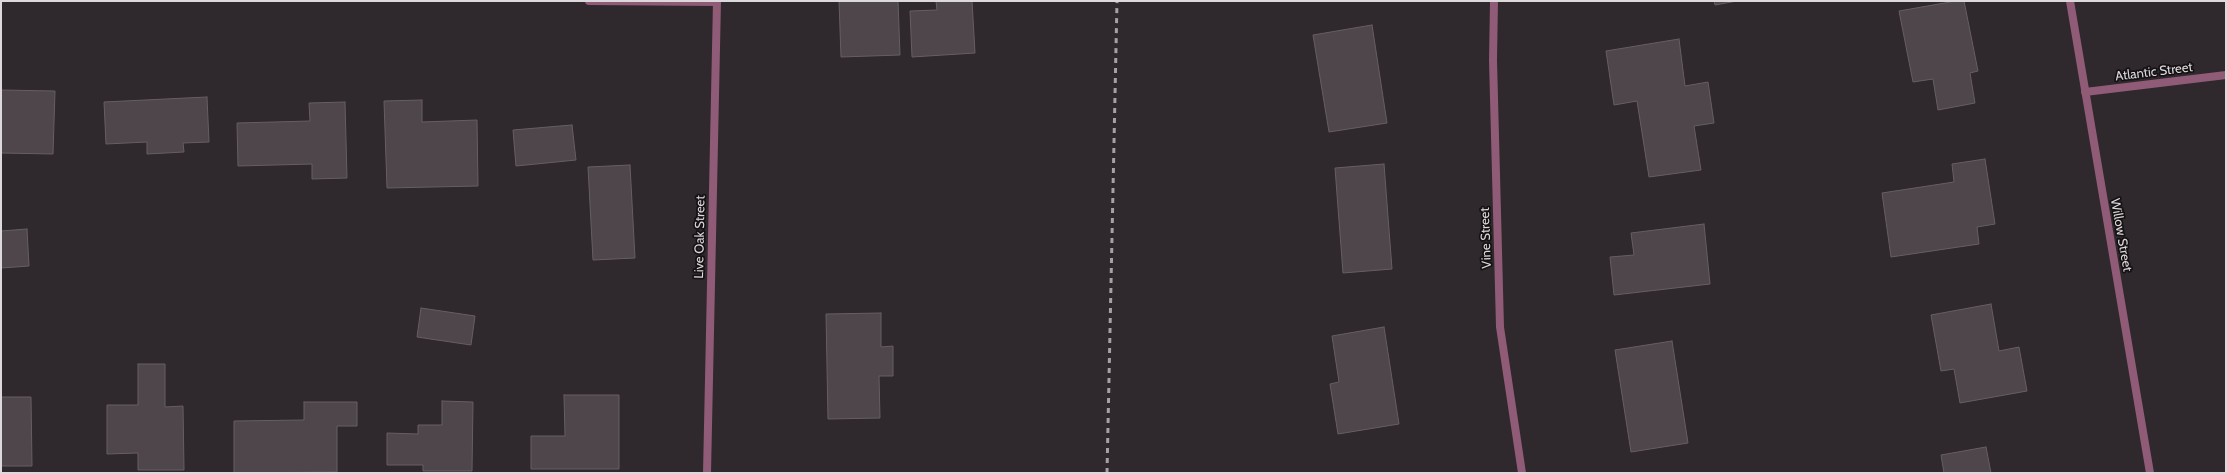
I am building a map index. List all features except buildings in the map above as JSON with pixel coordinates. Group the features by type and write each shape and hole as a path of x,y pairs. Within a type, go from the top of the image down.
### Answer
{"street":[{"path":"589,1 717,2"},
{"name":"Vine Street","path":"1494,1 1493,60 1500,327 1522,473"},
{"name":"Willow Street","path":"2070,1 2150,473"},
{"name":"Live Oak Street","path":"707,473 717,2"},
{"name":"Atlantic Street","path":"2085,92 2226,75"}],"railway":[{"path":"1107,473 1117,1"}]}
